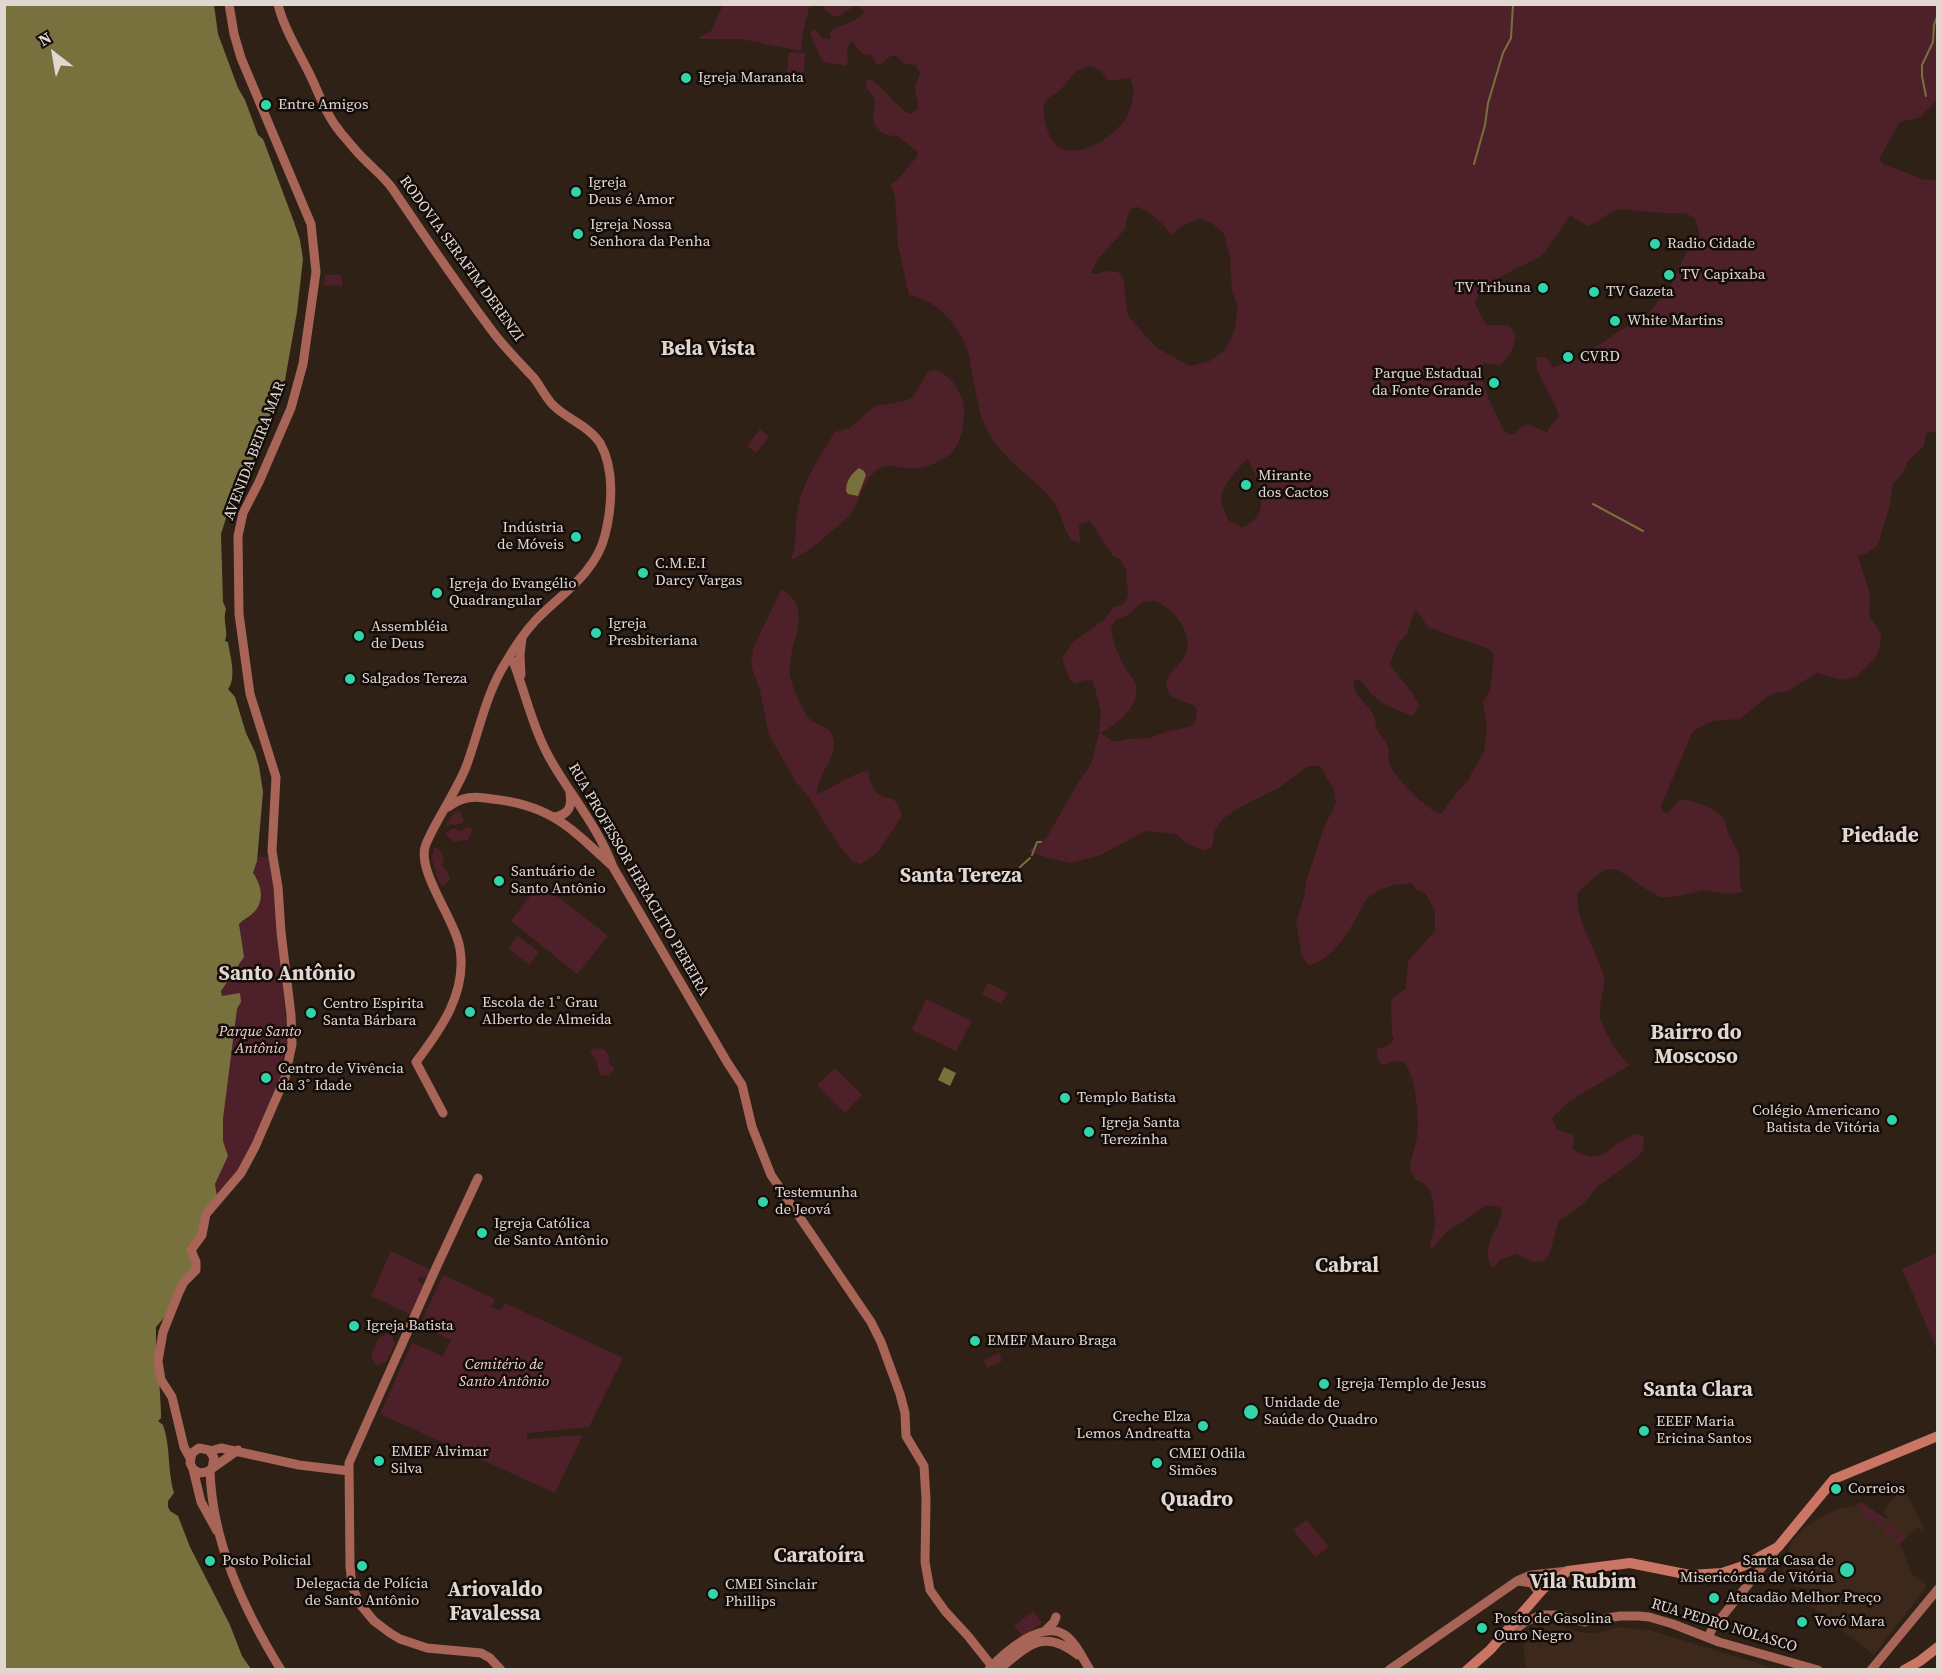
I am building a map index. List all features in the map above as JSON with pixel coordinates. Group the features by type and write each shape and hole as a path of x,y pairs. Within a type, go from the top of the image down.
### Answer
{"main road":[{"path":"1467,1670 1490,1650 1539,1593 1568,1571 1630,1563 1690,1575 1722,1573 1743,1566 1778,1546 1834,1479 1938,1436"},
{"path":"1904,1670 1938,1647"}],"street":[{"name":"AVENIDA BEIRA MAR","path":"182,1437 172,1397 159,1373 159,1351 163,1332 181,1287 196,1270 197,1266 191,1250 202,1235 206,1214 241,1173 285,1078 292,1044 278,887 272,851 276,777 250,694 239,614 238,536 243,513 291,408 303,364 316,272 311,224 241,58 229,4"},
{"name":"RODOVIA SERAFIM DERENZI","path":"278,4 280,15 307,68 321,103 339,131 391,186 414,224 497,337 532,376 551,403 590,432 601,445 608,466 610,490 605,537 599,552 568,591 534,622 508,658 490,696 464,770 426,843 423,856 425,867 459,942 461,965 458,987 447,1017 416,1062 443,1113"},
{"path":"521,683 522,638"},
{"path":"508,658 513,661 521,683"},
{"name":"RUA PROFESSOR HERACLITO PEREIRA","path":"521,683 538,734 552,763 592,824 613,867 742,1085 752,1127 771,1175 871,1322 881,1342 900,1394 905,1413 906,1436 921,1460 925,1473 925,1562 930,1590 994,1669"},
{"path":"464,770 464,786 474,796"},
{"path":"555,817 563,815 571,807 569,789"},
{"path":"446,808 460,799 474,796 522,804 555,817 583,838 613,867"},
{"path":"478,1178 349,1463 351,1574 352,1586 358,1603 374,1621 400,1639 427,1648 480,1653 490,1658 501,1670"},
{"path":"182,1437 206,1449 214,1458 211,1469 211,1488 219,1533 234,1579 250,1615 280,1670"},
{"path":"182,1437 201,1502 219,1533"},
{"path":"190,1458 194,1451 221,1448 299,1465 349,1471"},
{"path":"193,1469 203,1473 238,1450"},
{"path":"1708,1638 1712,1629 1778,1546"},
{"path":"1389,1670 1517,1581 1531,1575 1568,1571"},
{"path":"1517,1581 1532,1583 1539,1593"},
{"path":"1871,1670 1938,1589"},
{"name":"RUA PEDRO NOLASCO","path":"1490,1650 1532,1617 1557,1615 1584,1622 1620,1616 1649,1617 1708,1638 1818,1670"},
{"path":"994,1669 1034,1643 1056,1617"},
{"path":"994,1669 1032,1635 1046,1630 1067,1636 1090,1670"},
{"path":"1034,1643 1058,1642 1084,1660"}],"shaded area":[{"path":"5,5 214,5 218,34 258,135 263,139 300,240 303,259 297,312 285,380 273,406 269,429 250,467 240,481 239,494 228,512 221,534 223,602 226,609 225,641 228,642 232,673 228,689 235,697 246,733 255,752 263,792 257,861 253,873 260,887 260,902 253,913 239,924 244,957 221,991 222,996 240,993 241,1002 237,1009 223,1119 223,1141 228,1156 215,1184 217,1196 210,1206 195,1241 195,1263 167,1314 156,1327 156,1369 159,1377 161,1412 161,1418 158,1421 163,1425 165,1433 174,1493 168,1501 168,1507 178,1516 190,1547 230,1625 242,1656 251,1669 5,1670"},
{"path":"859,468 866,475 858,496 848,494 846,487 848,481"},
{"path":"944,1067 956,1073 950,1086 938,1080"},
{"name":"Santa Casa de Misericórdia de Vitória","path":"1903,1487 1925,1530 1922,1532 1919,1527 1900,1543 1912,1574 1927,1586 1874,1655 1805,1602 1810,1600 1812,1589 1795,1587 1783,1572 1791,1542 1804,1528 1840,1508 1855,1506 1861,1502 1886,1519 1888,1517 1883,1511"},
{"path":"1541,1623 1553,1624 1583,1633 1595,1633 1620,1627 1649,1630 1777,1669 1526,1669 1523,1644 1525,1635 1532,1626"}],"green space":[{"path":"720,5 810,5 803,31 801,51 741,39 699,39 711,31 722,7"},
{"path":"824,5 1937,5 1937,100 1920,117 1900,122 1879,159 1883,164 1922,179 1938,181 1937,432 1927,432 1923,447 1908,461 1903,473 1893,484 1889,508 1878,545 1858,556 1870,595 1869,615 1881,634 1880,646 1876,657 1857,676 1843,680 1816,673 1789,691 1777,692 1767,697 1740,719 1713,721 1692,733 1661,806 1667,813 1680,800 1690,801 1706,806 1721,816 1739,856 1743,892 1730,894 1706,890 1672,897 1660,897 1617,869 1608,869 1601,872 1577,893 1582,924 1603,972 1604,985 1600,1017 1614,1046 1630,1065 1568,1102 1552,1118 1557,1129 1574,1135 1572,1149 1583,1155 1600,1155 1638,1134 1644,1137 1643,1151 1598,1186 1584,1203 1559,1221 1549,1255 1543,1261 1534,1262 1516,1254 1500,1260 1495,1267 1491,1267 1488,1258 1489,1243 1501,1216 1502,1208 1487,1205 1447,1232 1431,1249 1435,1223 1432,1196 1428,1188 1416,1180 1410,1170 1418,1130 1412,1078 1404,1062 1397,1061 1383,1065 1378,1059 1377,1049 1387,1046 1394,1040 1391,1002 1406,989 1408,961 1435,931 1435,911 1426,894 1417,890 1411,883 1382,889 1366,901 1349,930 1332,952 1309,965 1302,956 1296,922 1324,827 1336,803 1334,790 1320,766 1308,766 1280,787 1236,809 1223,819 1215,830 1212,847 1204,851 1185,842 1177,834 1145,831 1101,855 1071,863 1028,851 1047,837 1090,766 1099,734 1101,711 1093,681 1084,680 1075,684 1069,678 1062,658 1073,642 1104,620 1115,606 1125,603 1128,596 1126,569 1120,559 1113,556 1090,521 1079,524 1080,543 1071,540 1052,500 1006,456 987,430 979,409 968,352 960,333 938,308 909,295 898,245 895,195 890,185 917,157 917,152 898,136 886,134 876,126 873,116 875,99 865,82 870,79 876,83 904,111 910,114 918,109 915,88 920,73 916,65 905,64 892,55 880,65 875,63 872,55 862,53 851,41 847,49 848,63 844,66 822,61 810,33 815,29 822,38 831,39 830,33 834,29 857,19 864,11 857,6 836,17 824,8","holes":["1088,66 1095,68 1109,81 1130,78 1133,93 1127,117 1115,131 1095,145 1074,151 1056,144 1049,135 1043,110 1048,98 1059,91 1082,68","1138,207 1156,218 1171,235 1180,227 1201,218 1213,224 1224,234 1230,256 1232,292 1238,307 1234,332 1225,350 1208,362 1189,366 1156,347 1128,316 1123,278 1118,272 1091,273 1097,260 1126,228 1131,208","1618,209 1685,213 1695,218 1700,236 1685,255 1671,285 1650,312 1579,359 1553,367 1546,357 1537,357 1538,370 1559,418 1547,432 1526,425 1511,435 1504,431 1488,397 1478,367 1486,364 1499,366 1503,363 1511,352 1516,335 1508,325 1487,325 1475,303 1493,282 1545,252 1570,215 1588,226","1247,459 1260,488 1260,510 1252,522 1242,527 1228,520 1221,501 1223,490","1154,601 1168,609 1180,621 1187,637 1186,653 1167,679 1166,684 1172,696 1195,706 1196,716 1192,726 1150,738 1119,741 1112,741 1100,733 1122,718 1136,696 1133,679 1119,656 1111,627 1116,620 1128,615 1142,602","1414,611 1417,611 1428,627 1489,649 1494,655 1490,691 1483,702 1487,726 1484,752 1469,780 1442,813 1438,814 1425,805 1390,767 1385,740 1378,732 1373,714 1355,691 1354,680 1359,680 1380,701 1413,716 1419,706 1417,701 1390,664 1397,645 1407,634"]},
{"path":"789,52 805,53 803,81 786,80"},
{"path":"325,275 341,275 343,285 324,285"},
{"path":"935,370 953,382 963,403 962,430 955,448 942,460 924,467 888,466 878,469 869,479 849,516 816,544 791,560 799,502 812,471 835,432 850,428 875,406 905,401 913,397 928,372"},
{"path":"760,429 769,437 756,453 747,446"},
{"path":"781,590 792,597 799,617 790,664 793,686 809,718 830,731 833,737 834,749 819,782 817,794 857,774 869,771 870,782 874,789 882,796 894,800 902,816 878,852 861,864 853,862 838,844 810,799 796,782 769,735 760,691 751,665 753,649"},
{"path":"455,812 460,812 464,820 462,823 447,826 446,824"},
{"path":"469,827 473,829 467,841 454,842 446,835 454,828 459,831"},
{"path":"434,848 441,852 444,860 441,866 450,878 443,887 435,873 432,859"},
{"name":"Parque Santo Antônio","path":"257,857 269,857 276,896 288,1039 283,1059 285,1069 240,1170 217,1196 215,1184 228,1156 223,1141 223,1119 237,1009 240,1005 221,996 223,987 240,963 242,949 239,924 249,916 257,879 253,873"},
{"path":"540,883 608,936 577,974 511,921"},
{"path":"518,936 539,952 529,965 508,948"},
{"path":"988,983 1008,993 1001,1004 982,994"},
{"path":"926,999 972,1021 956,1051 912,1030"},
{"path":"598,1048 607,1052 610,1065 615,1068 609,1076 600,1075 596,1060 590,1053 592,1049"},
{"path":"835,1068 862,1095 845,1113 817,1085"},
{"path":"391,1251 435,1272 431,1280 420,1276 418,1281 429,1286 414,1316 371,1296"},
{"path":"1937,1253 1937,1350 1902,1269"},
{"name":"Cemitério de Santo Antônio","path":"443,1275 495,1299 491,1307 500,1311 505,1303 623,1358 589,1427 527,1433 527,1439 583,1435 555,1493 380,1414 412,1343 443,1356 451,1340 420,1325"},
{"path":"388,1334 392,1336 395,1344 386,1362 376,1366 371,1355 379,1338"},
{"path":"999,1353 1002,1361 987,1368 984,1360"},
{"path":"1861,1502 1886,1519 1879,1528 1870,1518 1868,1521 1862,1515 1864,1512 1861,1509 1859,1511 1856,1506"},
{"path":"1307,1520 1329,1547 1315,1557 1293,1530"},
{"path":"1890,1523 1907,1537 1897,1545 1893,1541 1898,1537 1896,1532 1892,1532 1891,1535 1895,1535 1891,1538 1882,1531"},
{"path":"1033,1611 1042,1623 1023,1637 1014,1626"}],"waterway":[{"path":"1474,164 1485,125 1488,103 1503,53 1511,38 1513,4"},
{"path":"1926,96 1922,65 1933,42 1934,25 1938,14"},
{"path":"1593,504 1643,531"},
{"path":"1032,855 1037,842 1041,842"},
{"path":"1020,867 1030,858"}],"place":[{"name":"Igreja Maranata","path":"686,78"},
{"name":"Entre Amigos","path":"266,105"},
{"name":"Igreja Deus é Amor","path":"576,192"},
{"name":"Igreja Nossa Senhora da Penha","path":"578,234"},
{"name":"Radio Cidade","path":"1655,244"},
{"name":"TV Capixaba","path":"1669,275"},
{"name":"TV Tribuna","path":"1543,288"},
{"name":"TV Gazeta","path":"1594,292"},
{"name":"White Martins","path":"1615,321"},
{"name":"CVRD","path":"1568,357"},
{"name":"Parque Estadual da Fonte Grande","path":"1494,383"},
{"name":"Mirante dos Cactos","path":"1246,485"},
{"name":"Indústria de Móveis","path":"576,537"},
{"name":"C.M.E.I Darcy Vargas","path":"643,573"},
{"name":"Igreja do Evangélio Quadrangular","path":"437,593"},
{"name":"Igreja Presbiteriana","path":"596,633"},
{"name":"Assembléia de Deus","path":"359,636"},
{"name":"Salgados Tereza","path":"350,679"},
{"name":"Santuário de Santo Antônio","path":"499,881"},
{"name":"Escola de 1˚ Grau Alberto de Almeida","path":"470,1012"},
{"name":"Centro Espirita Santa Bárbara","path":"311,1013"},
{"name":"Centro de Vivência da 3˚ Idade","path":"266,1078"},
{"name":"Templo Batista","path":"1065,1098"},
{"name":"Colégio Americano Batista de Vitória","path":"1892,1120"},
{"name":"Igreja Santa Terezinha","path":"1089,1132"},
{"name":"Testemunha de Jeová","path":"763,1202"},
{"name":"Igreja Católica de Santo Antônio","path":"482,1233"},
{"name":"Igreja Batista","path":"354,1326"},
{"name":"EMEF Mauro Braga","path":"975,1341"},
{"name":"Igreja Templo de Jesus","path":"1324,1384"},
{"name":"Unidade de Saúde do Quadro","path":"1251,1412"},
{"name":"Creche Elza Lemos Andreatta","path":"1203,1426"},
{"name":"EEEF Maria Ericina Santos","path":"1644,1431"},
{"name":"EMEF Alvimar Silva","path":"379,1461"},
{"name":"CMEI Odila Simões","path":"1157,1463"},
{"name":"Correios","path":"1836,1489"},
{"name":"Posto Policial","path":"210,1561"},
{"name":"Delegacia de Polícia de Santo Antônio","path":"362,1566"},
{"name":"Santa Casa de Misericórdia de Vitória","path":"1847,1570"},
{"name":"CMEI Sinclair Phillips","path":"713,1594"},
{"name":"Atacadão Melhor Preço","path":"1714,1598"},
{"name":"Vovó Mara","path":"1802,1622"},
{"name":"Posto de Gasolina Ouro Negro","path":"1482,1628"}],"district":[{"name":"Bela Vista","path":"708,350"},
{"name":"Piedade","path":"1880,837"},
{"name":"Santa Tereza","path":"961,877"},
{"name":"Santo Antônio","path":"287,975"},
{"name":"Bairro do Moscoso","path":"1696,1046"},
{"name":"Cabral","path":"1347,1267"},
{"name":"Santa Clara","path":"1698,1391"},
{"name":"Quadro","path":"1197,1501"},
{"name":"Caratoíra","path":"819,1557"},
{"name":"Vila Rubim","path":"1583,1583"},
{"name":"Ariovaldo Favalessa","path":"495,1603"}]}
